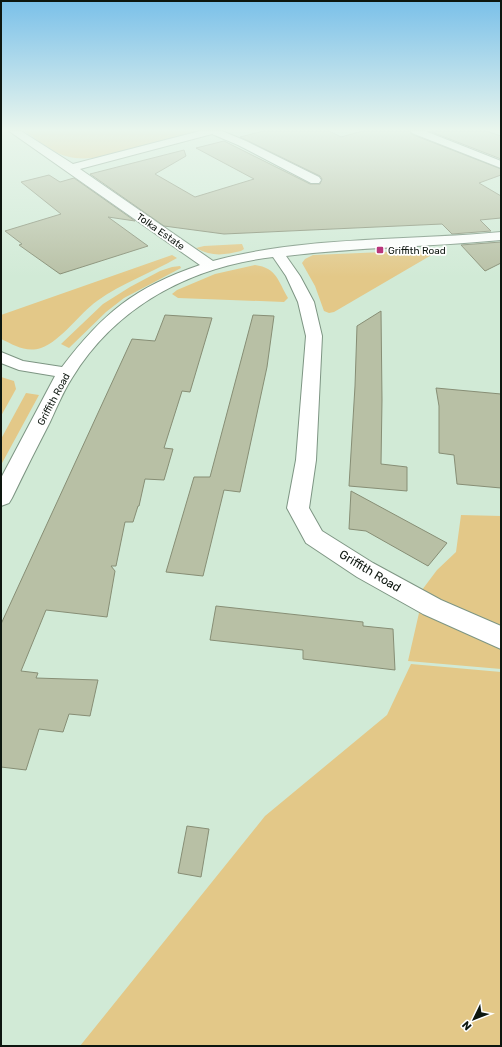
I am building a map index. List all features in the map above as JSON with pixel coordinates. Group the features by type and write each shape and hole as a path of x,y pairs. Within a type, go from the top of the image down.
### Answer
{"street":[{"name":"Tolka Estate","path":"88,180 211,266"},
{"path":"302,186 315,180"},
{"name":"Griffith Road","path":"1,498 66,373 108,323 136,300 169,281 211,266 238,259 277,253 337,247 469,240 501,236"},
{"name":"Griffith Road","path":"277,253 293,276 306,302 314,336 306,460 298,508 314,537 366,570 427,604 501,638"},
{"path":"1,357 19,365 66,373"}],"shaded area":[{"path":"242,244 244,249 241,251 224,254 207,253 196,248 204,246"},
{"path":"431,250 435,253 334,312 329,313 324,311 315,286 302,263 305,259 313,255"},
{"path":"172,255 177,258 116,289 90,306 56,340 48,345 30,350 20,348 1,339 1,315"},
{"path":"255,265 268,269 276,276 288,298 284,302 178,298 172,294 177,290 215,274"},
{"path":"180,266 181,268 124,298 106,312 69,348 61,344 103,304 160,271"},
{"path":"1,377 14,381 16,389 1,416"},
{"path":"26,393 39,395 1,465 1,439"},
{"path":"461,515 501,516 501,669 408,661 419,613 416,598 437,570 456,552"},
{"path":"411,664 501,672 501,1046 80,1046 265,816 387,715"}],"building":[{"path":"30,180 57,180 60,182 77,180 135,221 108,217 148,246 60,274 19,245 22,244 5,231 61,214 21,182"},
{"path":"98,180 165,180 195,197 251,180 302,180 310,184 320,184 322,180 488,180 479,183 501,196 501,218 480,220 491,231 452,234 442,224 224,234 164,226"},
{"path":"501,242 501,263 485,271 461,245"},
{"path":"381,311 381,464 407,467 407,491 349,486 357,326"},
{"path":"165,315 212,318 190,392 182,391 164,448 173,449 164,480 145,479 139,506 133,522 125,522 116,566 111,566 115,571 107,617 46,610 21,671 38,673 36,678 98,680 90,716 69,714 63,732 39,729 26,770 1,767 1,624 132,339 155,341"},
{"path":"253,315 274,316 267,367 240,492 224,490 203,576 166,572 194,477 210,477"},
{"path":"436,388 501,394 501,488 457,484 454,455 439,453 439,406"},
{"path":"351,491 447,543 428,566 366,531 349,529"},
{"path":"216,606 363,622 363,626 393,629 395,670 303,659 303,650 210,640"},
{"path":"187,826 209,829 201,877 178,873"}],"place":[{"name":"Griffith Road","path":"380,250"}]}
